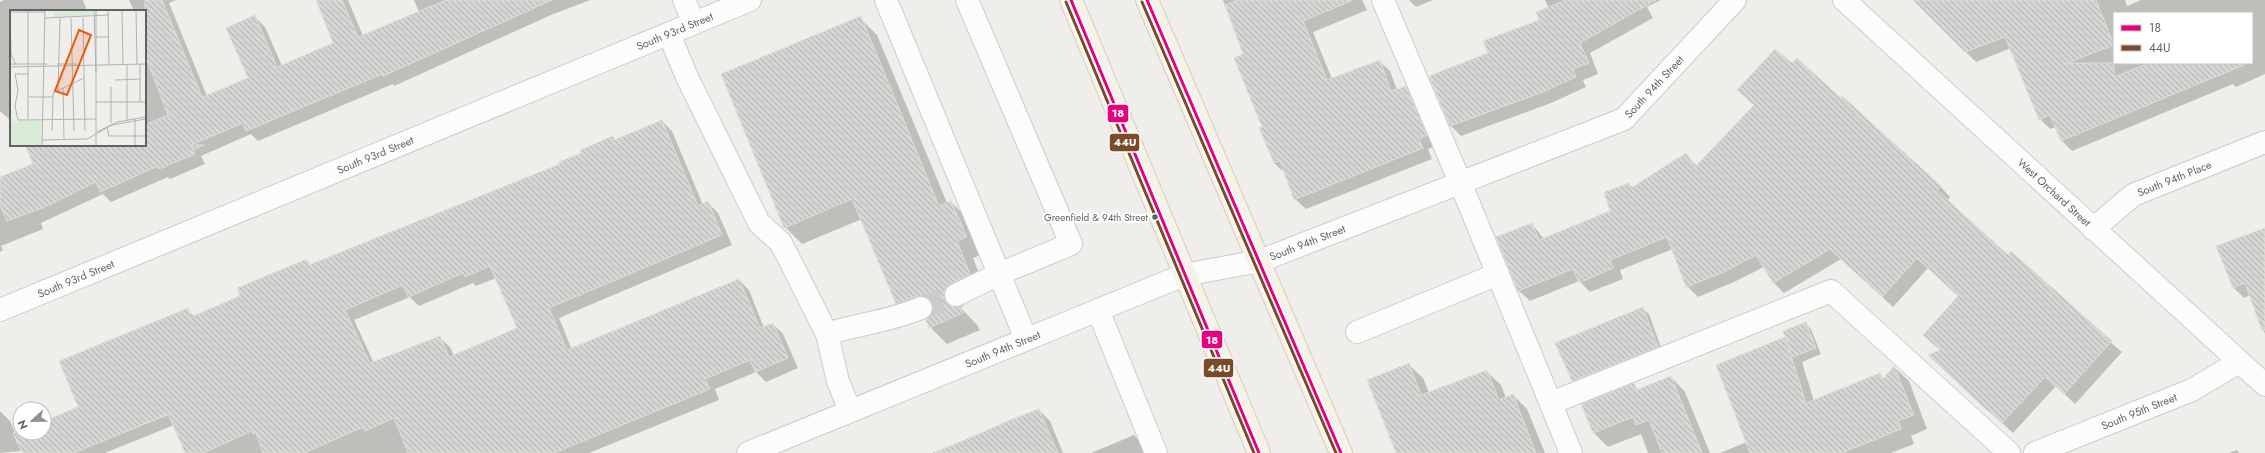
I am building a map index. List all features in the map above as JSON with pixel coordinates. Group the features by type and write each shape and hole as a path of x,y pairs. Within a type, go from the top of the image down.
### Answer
{"main road":[{"path":"1071,0 1184,275 1260,453"},
{"path":"1147,0 1341,453"}],"street":[{"path":"684,0 694,23"},
{"name":"South 93rd Street","path":"0,310 750,0"},
{"path":"886,0 1026,340"},
{"path":"956,295 999,274 1071,244 967,0"},
{"path":"1383,0 1498,274 1570,453"},
{"name":"South 94th Street","path":"748,453 1184,275 1260,261 1624,119 1734,0"},
{"name":"West Orchard Street","path":"1844,0 2265,385"},
{"path":"669,34 687,77 759,223 781,243 827,334 838,381 850,411"},
{"name":"South 94th Place","path":"2093,229 2133,195 2265,142"},
{"path":"1357,332 1498,274"},
{"path":"1551,403 1831,291 2009,453"},
{"path":"827,334 855,325 898,317 921,308"},
{"path":"1098,310 1156,453"},
{"name":"South 95th Street","path":"2035,453 2192,390 2239,362"}],"building":[{"path":"145,0 162,0 202,97 248,78 226,28 255,15 277,67 333,43 316,0 342,0 358,37 446,0 552,0 383,76 382,74 246,131 243,123 191,145 204,145 193,150 195,154 159,169 158,166 100,192 96,182 45,207 7,221 0,205 0,177 33,164 25,146 146,146 146,125 168,115 146,58"},
{"path":"1238,0 1353,0 1303,21 1327,80 1380,60 1391,91 1406,86 1427,135 1419,139 1423,148 1294,200 1280,161 1274,163 1259,128 1262,127 1234,58 1243,54 1225,5"},
{"path":"1566,0 1656,0 1580,43 1589,63 1573,69 1576,77 1540,93 1450,126 1429,76 1488,53 1483,41 1539,20 1536,12"},
{"path":"1913,0 2096,0 2113,45 2067,63 2113,63 2114,77 2146,64 2246,64 2061,141 2050,115 2039,120 2005,37 1965,52"},
{"path":"861,16 939,206 951,201 967,237 957,241 970,274 945,288 944,295 949,305 955,307 961,306 963,313 929,328 926,320 931,315 933,310 932,303 928,298 917,296 896,304 852,199 784,228 721,74"},
{"path":"1775,49 1792,63 1797,58 1841,98 1842,96 1941,186 1937,190 2008,255 2011,251 2112,341 2064,394 2045,377 2002,423 1979,403 1928,355 1940,350 1923,335 1958,296 1917,258 1882,297 1830,249 1773,283 1756,255 1724,272 1686,287 1667,237 1610,260 1613,268 1579,283 1573,269 1518,291 1496,237 1532,223 1539,240 1610,211 1604,192 1629,183 1631,188 1686,153 1695,167 1754,105 1737,90"},
{"path":"662,120 698,206 708,201 722,235 549,308 567,350 739,279 760,328 773,323 788,358 755,372 750,360 705,379 710,389 554,453 408,453 394,418 365,431 363,427 304,453 263,453 256,433 253,434 252,431 203,453 185,453 168,414 74,453 22,453 17,441 52,441 52,418 78,407 59,361 188,308 191,317 240,296 237,288 307,259 309,265 560,164 559,162 582,153 580,150 613,136 614,140","holes":["490,266 517,328 449,357 440,336 370,363 345,310 403,285 408,297 463,273 465,277"]},
{"path":"2265,228 2265,330 2262,331 2245,283 2233,288 2216,246"},
{"path":"1643,307 1658,347 1572,381 1555,343"},
{"path":"1806,322 1816,348 1793,357 1783,331"},
{"path":"1785,337 1806,403 1880,373 1883,379 1894,366 1914,415 1898,421 1901,429 1842,453 1750,453 1716,365"},
{"path":"1409,363 1421,395 1487,370 1499,400 1513,394 1536,453 1396,453 1367,380"},
{"path":"1671,376 1702,453 1662,453 1649,420 1636,425 1633,417 1593,433 1581,404 1634,383 1637,390"},
{"path":"1039,409 1058,453 935,453 1015,418"}],"tunnel":[{"path":"921,308 956,295"}],"transit line":[{"name":"18","path":"1071,0 1259,453"},
{"name":"18","path":"1147,0 1341,453"},
{"name":"44U","path":"1066,2 1254,453"},
{"name":"44U","path":"1142,2 1336,453"}],"place":[{"name":"Greenfield & 94th Street","path":"1155,217"}]}
